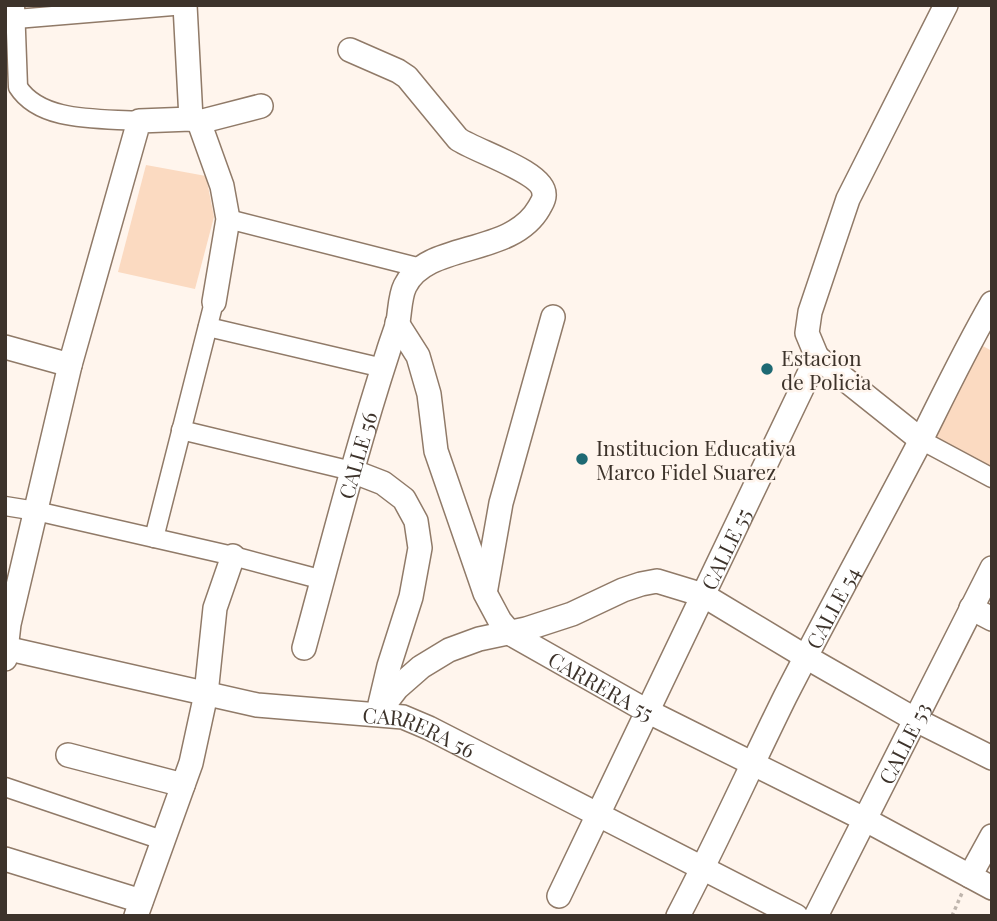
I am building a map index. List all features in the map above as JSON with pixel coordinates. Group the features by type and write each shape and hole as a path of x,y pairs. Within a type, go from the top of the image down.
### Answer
{"street":[{"path":"154,538 214,303 228,219 222,187 195,120 185,5 15,12 18,87 23,95 40,106 64,116 139,121 195,120 261,106"},
{"path":"946,5 848,199 810,312 807,333 817,357 921,440 992,478"},
{"path":"228,219 421,268 444,256 492,242 523,228 532,219 544,198 543,187 536,179 458,139 408,77 350,50"},
{"path":"6,651 9,624 70,365 139,121"},
{"name":"CALLE 56","path":"304,648 352,471 397,323 404,287 411,276 421,268"},
{"name":"CALLE 54","path":"678,916 806,657 921,440 984,334 992,303"},
{"path":"485,593 501,503 553,317"},
{"name":"CARRERA 55","path":"397,323 418,356 429,394 436,451 485,593 500,621 511,634 647,711 992,887"},
{"path":"208,327 383,368"},
{"path":"5,347 70,365"},
{"name":"CALLE 55","path":"559,896 817,357"},
{"path":"181,430 352,471 383,482 404,499 416,521 420,548 411,597 377,713"},
{"path":"5,506 233,556 323,580"},
{"path":"5,859 138,909 191,763 206,694 215,608 233,556"},
{"name":"CALLE 53","path":"816,916 992,568"},
{"path":"377,713 397,688 421,667 449,650 479,639 511,634 572,614 641,584 657,581 703,595 916,720 992,758"},
{"path":"971,608 992,619"},
{"name":"CARRERA 56","path":"6,651 257,705 403,717 796,916"},
{"path":"68,755 183,785"},
{"path":"5,787 162,840"},
{"path":"970,876 992,836"}],"shaded area":[{"path":"146,165 206,176 214,217 195,289 118,272"},
{"path":"981,345 992,351 992,468 934,436"}],"place":[{"name":"Estacion de Policia","path":"767,369"},
{"name":"Institucion Educativa Marco Fidel Suarez","path":"582,459"}]}
